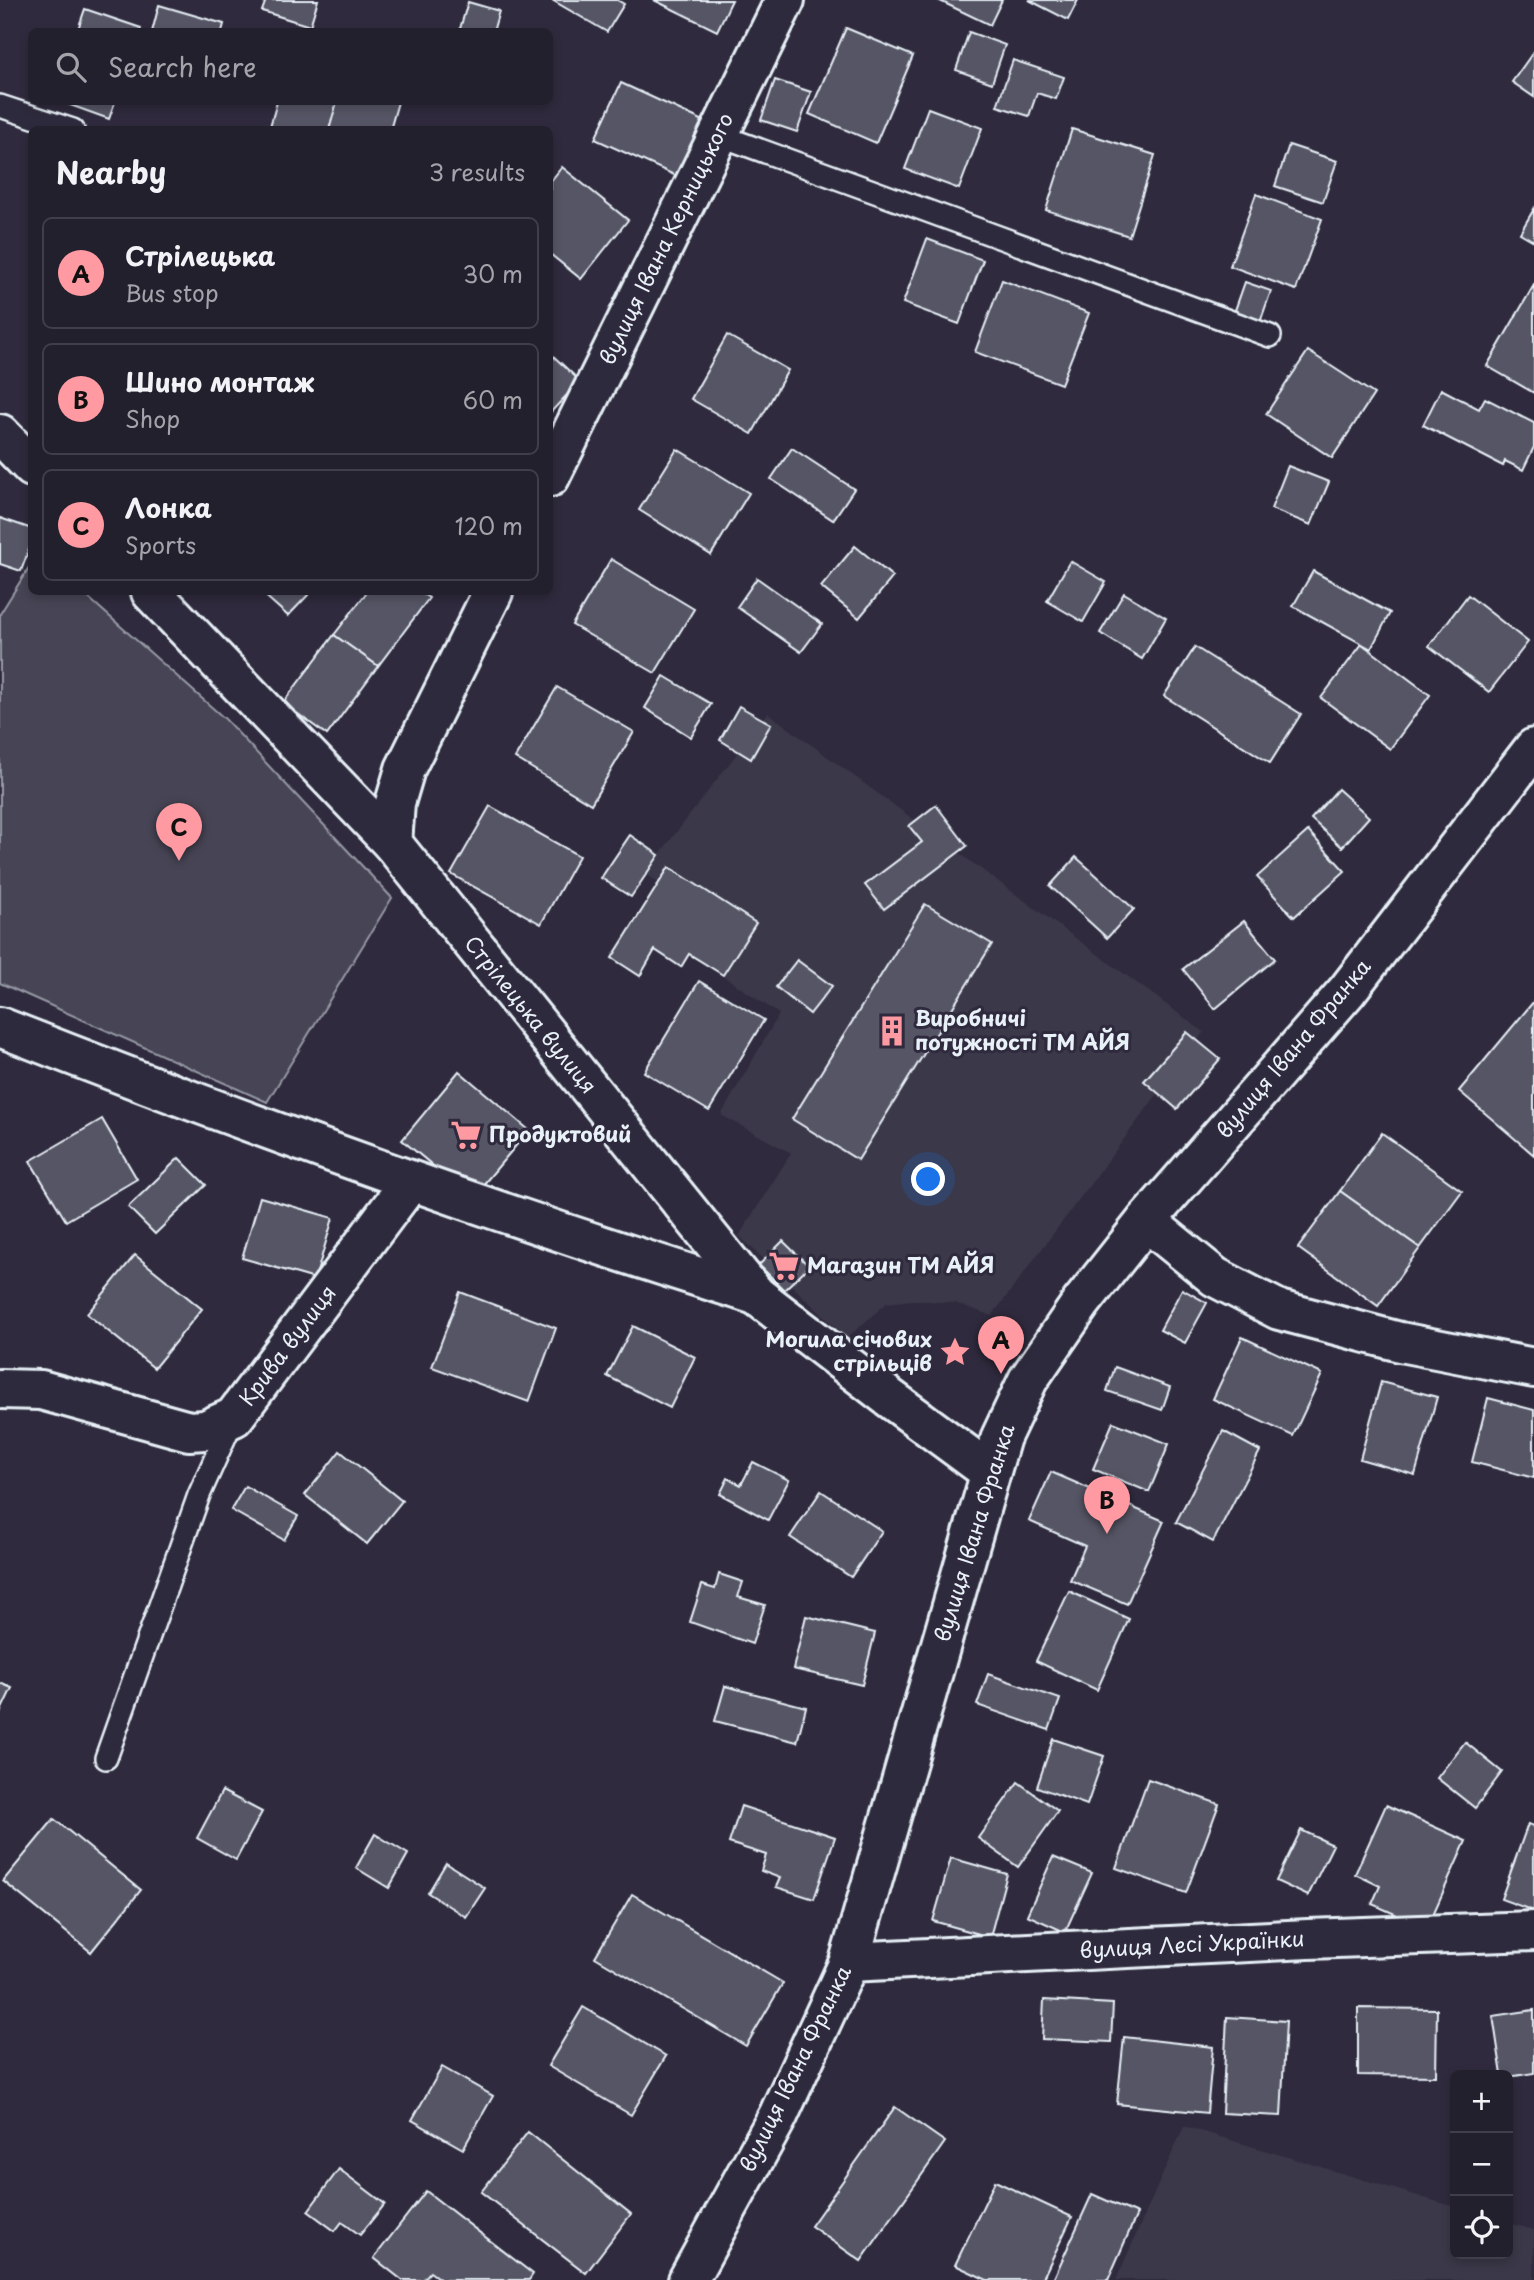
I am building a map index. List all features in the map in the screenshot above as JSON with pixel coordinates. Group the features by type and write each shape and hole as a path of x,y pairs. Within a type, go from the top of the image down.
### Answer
{"street":[{"name":"вулиця Івана Керницького","path":"553,471 785,0"},
{"path":"0,434 28,463"},
{"name":"Стрілецька вулиця","path":"153,595 392,844 757,1295 990,1472"},
{"path":"392,844 395,803 405,768 492,595"},
{"name":"вулиця Івана Франка","path":"688,2280 778,2116 849,1962 990,1472 1001,1437 1028,1380 1081,1303 1146,1221 1347,991 1534,748"},
{"path":"0,1027 411,1181 603,1247 757,1295"},
{"name":"Крива вулиця","path":"0,1389 41,1390 189,1431 205,1430 234,1417 411,1181"},
{"path":"1146,1221 1215,1278 1279,1310 1400,1342 1534,1368"},
{"name":"вулиця Лесі Українки","path":"849,1962 1308,1939 1534,1931"}],"lane":[{"path":"0,106 61,126"},
{"path":"719,135 1269,336"},
{"path":"106,1758 199,1495 234,1417"}],"shaded area":[{"path":"28,569 28,595 85,595 225,719 392,898 267,1102 0,983 0,614"},
{"path":"768,713 1204,1032 992,1316 955,1303 913,1300 887,1303 847,1338 739,1236 791,1153 721,1115 779,1014 716,971 735,939 645,873"},
{"path":"1184,2126 1450,2206 1450,2259 1513,2259 1513,2224 1534,2230 1534,2280 1116,2280"}],"building":[{"path":"266,0 318,0 310,26 262,11"},
{"path":"552,0 617,0 624,4 607,32"},
{"path":"654,0 732,0 717,31"},
{"path":"938,0 1002,0 990,25"},
{"path":"1029,0 1078,0 1068,20"},
{"path":"468,2 499,11 494,28 460,28"},
{"path":"159,5 224,24 223,28 153,28"},
{"path":"85,9 141,28 78,28"},
{"path":"846,28 913,56 876,143 809,114"},
{"path":"969,32 1005,45 992,83 956,70"},
{"path":"1534,51 1534,97 1512,82"},
{"path":"1013,60 1064,77 1056,99 1037,93 1029,116 997,106"},
{"path":"775,80 811,92 797,132 761,120"},
{"path":"621,83 708,123 683,179 595,139"},
{"path":"70,105 114,105 109,119"},
{"path":"276,105 336,105 330,126 270,126"},
{"path":"336,105 397,105 391,126 330,126"},
{"path":"928,108 982,128 959,189 905,169"},
{"path":"1072,129 1155,155 1129,236 1046,210"},
{"path":"1289,145 1337,161 1323,202 1275,186"},
{"path":"562,167 628,220 581,279 553,256 553,178"},
{"path":"1256,194 1322,219 1296,290 1230,266"},
{"path":"1534,209 1534,241 1520,233"},
{"path":"927,239 983,260 959,324 903,303"},
{"path":"1002,280 1089,313 1061,384 975,352"},
{"path":"1245,282 1271,291 1259,325 1233,316"},
{"path":"1534,285 1534,393 1487,366"},
{"path":"727,335 788,370 752,434 691,399"},
{"path":"1308,351 1374,394 1332,458 1266,414"},
{"path":"553,356 580,381 553,410"},
{"path":"1441,389 1479,409 1485,398 1534,423 1534,447 1523,470 1505,461 1503,466 1423,425"},
{"path":"792,448 854,489 833,520 771,479"},
{"path":"677,449 749,493 711,555 639,510"},
{"path":"1288,466 1329,482 1311,525 1271,509"},
{"path":"0,518 28,528 28,552 21,571 0,564"},
{"path":"855,546 893,577 859,618 821,587"},
{"path":"611,559 694,609 655,673 572,625"},
{"path":"1070,561 1106,582 1083,622 1047,601"},
{"path":"1313,571 1390,613 1371,649 1293,606"},
{"path":"757,578 822,624 801,652 737,607"},
{"path":"1124,593 1166,618 1142,659 1100,633"},
{"path":"264,595 308,595 288,616"},
{"path":"365,595 424,595 429,598 378,666 334,635"},
{"path":"1468,595 1528,642 1489,692 1429,646"},
{"path":"334,635 378,666 327,735 283,703"},
{"path":"1362,644 1430,695 1390,749 1321,698"},
{"path":"1195,647 1301,714 1270,763 1164,696"},
{"path":"664,676 711,704 691,737 645,708"},
{"path":"557,687 634,732 591,804 515,758"},
{"path":"739,706 771,724 751,759 720,740"},
{"path":"1338,789 1369,817 1342,847 1311,819"},
{"path":"936,805 967,846 884,909 865,885 922,842 909,826"},
{"path":"490,806 579,856 541,924 451,874"},
{"path":"1308,831 1345,871 1294,917 1257,877"},
{"path":"630,835 659,855 631,897 601,878"},
{"path":"1076,857 1134,909 1107,938 1050,886"},
{"path":"669,867 756,923 723,975 689,954 681,967 655,950 640,976 612,958"},
{"name":"Виробничі потужності ТМ АЙЯ","path":"925,904 992,944 858,1160 792,1119"},
{"path":"1244,921 1275,959 1215,1009 1183,969"},
{"path":"797,960 832,986 810,1014 776,987"},
{"path":"699,981 764,1020 709,1111 644,1072"},
{"path":"1534,1001 1534,1155 1459,1091"},
{"path":"1187,1032 1220,1059 1177,1109 1144,1081"},
{"name":"Продуктовий","path":"459,1071 529,1130 472,1198 402,1140"},
{"path":"102,1119 137,1179 66,1221 30,1161"},
{"path":"1382,1133 1462,1191 1420,1248 1340,1191"},
{"path":"179,1158 206,1185 155,1234 128,1207"},
{"path":"1340,1191 1420,1248 1378,1306 1298,1248"},
{"path":"260,1197 333,1218 315,1279 242,1258"},
{"name":"Магазин ТМ АЙЯ","path":"783,1241 809,1266 784,1290 759,1265"},
{"path":"135,1255 202,1309 154,1368 87,1314"},
{"path":"1182,1289 1207,1303 1185,1343 1160,1330"},
{"path":"460,1292 556,1328 529,1402 432,1367"},
{"path":"633,1326 695,1357 670,1408 607,1376"},
{"path":"1242,1337 1322,1374 1293,1436 1213,1399"},
{"path":"1115,1367 1170,1387 1162,1410 1107,1391"},
{"path":"1381,1382 1437,1397 1415,1475 1360,1459"},
{"path":"1488,1398 1534,1410 1534,1478 1472,1462"},
{"path":"1113,1422 1169,1444 1149,1492 1093,1469"},
{"path":"1223,1431 1260,1451 1213,1542 1176,1522"},
{"path":"340,1451 402,1501 367,1544 305,1495"},
{"path":"753,1462 789,1480 768,1520 720,1494 728,1478 741,1485"},
{"path":"1051,1472 1164,1521 1127,1604 1070,1580 1085,1546 1029,1521"},
{"path":"245,1486 298,1516 284,1540 231,1510"},
{"path":"821,1491 882,1531 851,1577 790,1537"},
{"path":"719,1574 743,1582 738,1597 765,1605 752,1644 690,1622 702,1585 715,1589"},
{"path":"1069,1591 1129,1619 1097,1690 1036,1661"},
{"path":"806,1616 875,1633 862,1685 793,1669"},
{"path":"988,1674 1060,1699 1049,1730 977,1705"},
{"path":"0,1683 12,1688 0,1713"},
{"path":"725,1686 806,1707 797,1742 715,1721"},
{"path":"1053,1739 1104,1756 1087,1805 1037,1787"},
{"path":"1465,1742 1502,1772 1475,1808 1437,1778"},
{"path":"1148,1779 1219,1804 1186,1893 1116,1868"},
{"path":"1018,1782 1058,1811 1018,1867 978,1838"},
{"path":"222,1791 262,1812 236,1860 197,1838"},
{"path":"1386,1805 1466,1841 1427,1928 1372,1904 1380,1886 1355,1874"},
{"path":"741,1806 835,1837 814,1899 776,1887 780,1878 761,1871 766,1855 729,1843"},
{"path":"54,1819 141,1890 91,1952 3,1881"},
{"path":"1528,1824 1534,1826 1534,1911 1501,1899"},
{"path":"1301,1830 1333,1845 1308,1896 1276,1881"},
{"path":"375,1834 408,1854 389,1888 356,1868"},
{"path":"1053,1857 1092,1873 1065,1932 1027,1915"},
{"path":"951,1858 1007,1874 990,1937 933,1921"},
{"path":"446,1863 485,1888 466,1917 428,1893"},
{"path":"632,1894 783,1983 746,2046 595,1957"},
{"path":"1044,2000 1113,2004 1111,2042 1042,2039"},
{"path":"583,2007 666,2056 631,2115 548,2066"},
{"path":"1358,2008 1437,2009 1436,2076 1358,2075"},
{"path":"1534,2010 1534,2073 1513,2076 1513,2070 1501,2070 1493,2016"},
{"path":"1227,2017 1286,2021 1281,2116 1222,2113"},
{"path":"1124,2037 1213,2047 1207,2113 1117,2104"},
{"path":"442,2067 493,2096 463,2149 412,2120"},
{"path":"895,2107 945,2142 861,2261 811,2226"},
{"path":"528,2132 631,2214 586,2273 481,2192"},
{"path":"339,2169 385,2204 360,2235 342,2222 335,2231 308,2211"},
{"path":"995,2181 1072,2217 1042,2280 987,2280 955,2265"},
{"path":"426,2191 533,2274 529,2280 441,2280 430,2272 423,2280 402,2280 374,2258"},
{"path":"1092,2194 1137,2214 1108,2280 1053,2280"}],"place":[{"name":"Лонка","path":"179,861"},
{"name":"Виробничі потужності ТМ АЙЯ","path":"892,1031"},
{"name":"Продуктовий","path":"466,1135"},
{"name":"Магазин ТМ АЙЯ","path":"784,1266"},
{"name":"Могила січових стрільців","path":"955,1352"},
{"name":"Стрілецька","path":"1001,1374"},
{"name":"Шино монтаж","path":"1107,1534"}]}
